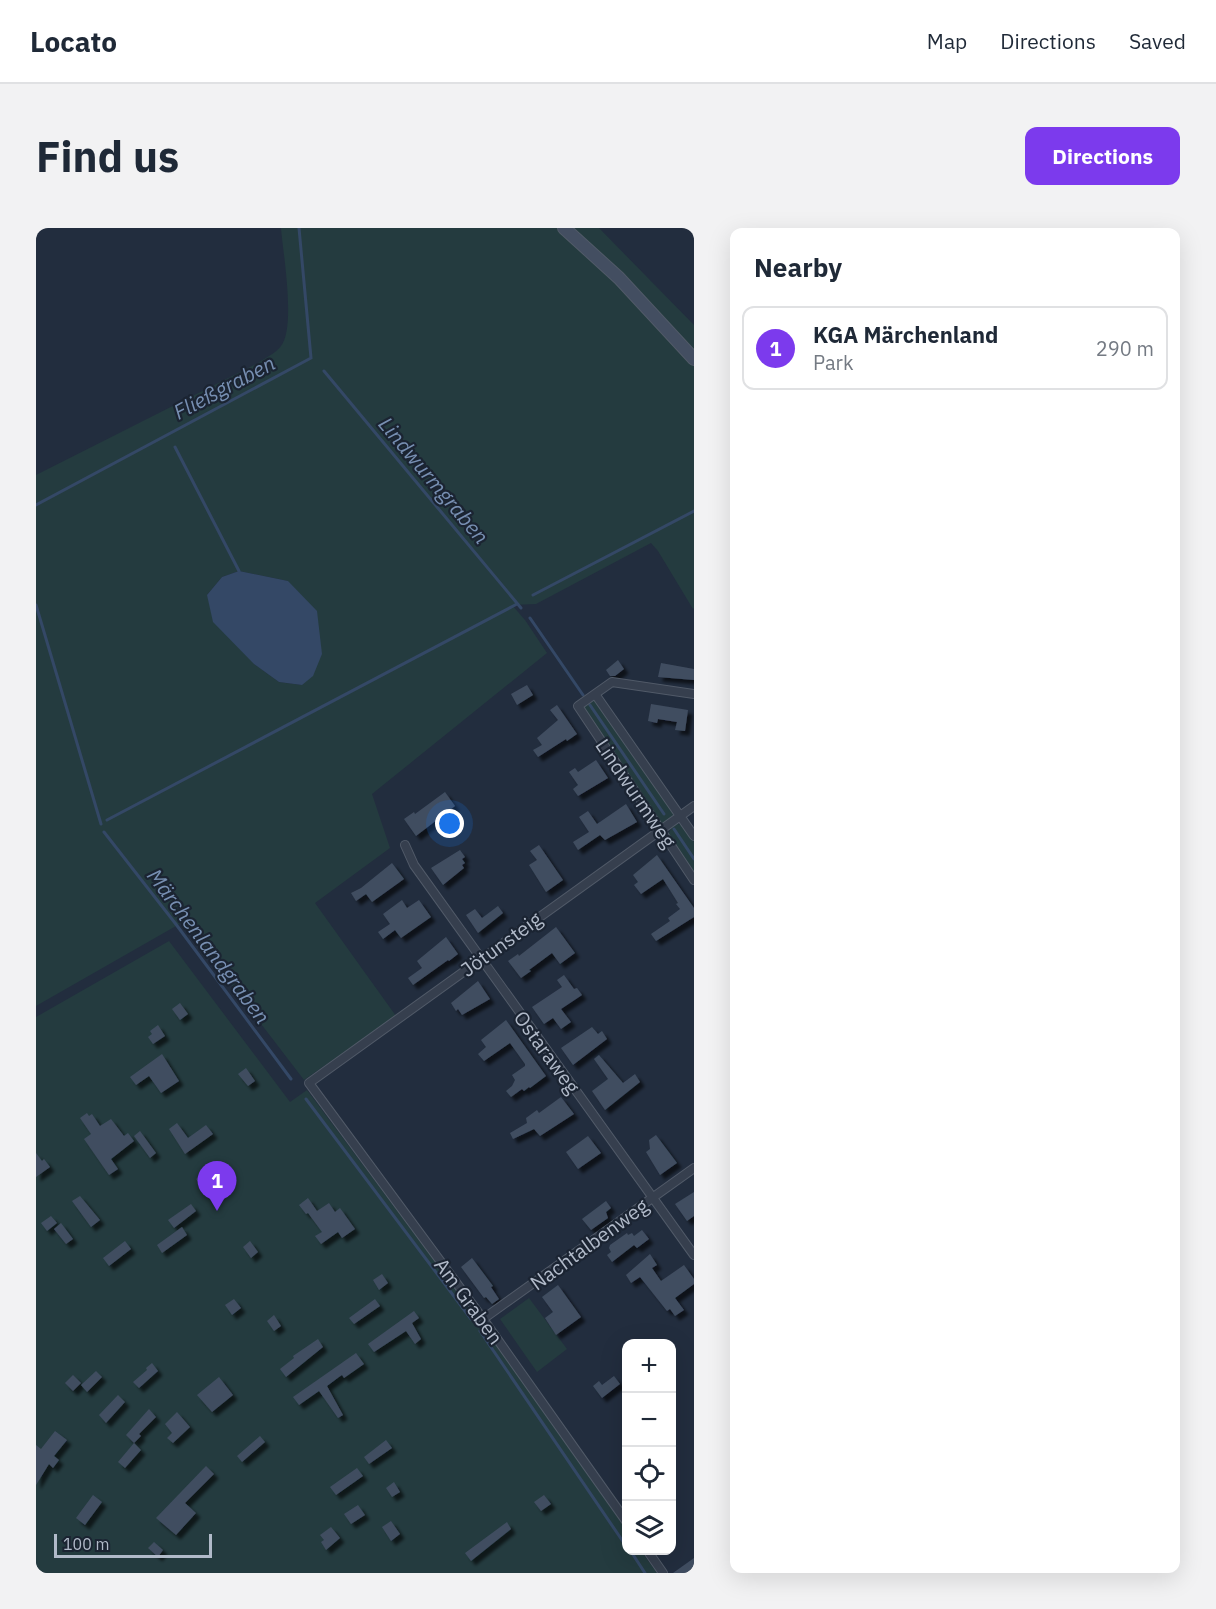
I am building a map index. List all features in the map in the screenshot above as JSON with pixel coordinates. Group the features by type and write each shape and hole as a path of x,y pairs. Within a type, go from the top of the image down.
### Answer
{"street":[{"path":"564,228 619,278 694,359"},
{"path":"595,694 612,682 694,694"},
{"name":"Lindwurmweg","path":"694,836 595,694 578,706 694,880"},
{"name":"Jötunsteig","path":"309,1083 694,806"},
{"name":"Ostaraweg","path":"405,845 414,865 694,1255"},
{"name":"Am Graben","path":"309,1083 483,1319 622,1514"},
{"name":"Nachtalbenweg","path":"483,1319 694,1168"},
{"path":"650,1555 663,1573"}],"green space":[{"path":"281,228 599,228 694,325 694,608 651,543 536,604 512,605 547,653 372,794 390,848 315,903 396,1016 304,1080 183,922 36,1006 36,475 258,363 279,349 288,323 286,271","holes":["239,571 288,581 302,685 279,682 254,664 207,595 222,577"]},
{"path":"594,699 672,810 674,815 665,823 661,823 584,710 584,705"},
{"path":"677,824 682,825 694,842 694,873 668,834"},
{"path":"169,941 290,1102 307,1090 478,1319 622,1523 622,1555 644,1555 657,1573 36,1573 36,1017"},
{"path":"529,1298 567,1349 537,1372 500,1319"}],"water":[{"path":"239,571 288,581 317,611 322,654 313,676 302,685 279,682 254,664 213,622 207,595 222,577"}],"building":[{"path":"618,660 624,669 615,676 610,676 606,670"},
{"path":"661,663 694,669 694,680 658,677"},
{"path":"527,685 533,695 517,705 511,694"},
{"path":"651,704 688,710 685,731 675,730 677,722 658,719 657,723 648,721"},
{"path":"557,705 577,734 538,757 533,750 542,745 537,738 558,720 550,710"},
{"path":"596,760 608,778 578,796 573,789 578,785 569,772 575,768 578,772"},
{"path":"445,792 455,806 416,836 404,819 414,812 415,814"},
{"path":"626,804 637,822 605,840 600,835 578,850 573,842 589,832 579,817 588,811 597,824"},
{"path":"539,845 563,880 546,892 529,865 537,860 530,851"},
{"path":"460,850 465,857 462,859 465,863 462,865 464,868 443,885 431,868"},
{"path":"657,855 694,908 694,917 656,941 651,934 670,921 668,918 680,909 676,904 678,903 663,879 641,894 634,885 638,882 633,875"},
{"path":"392,863 404,879 372,902 366,894 356,901 351,893 361,888"},
{"path":"402,900 407,908 419,900 431,917 401,938 395,930 383,939 378,932 390,924 383,914"},
{"path":"498,906 503,913 478,933 466,915 475,909 482,918"},
{"path":"556,927 575,953 560,964 552,953 521,978 508,961 518,954 519,956"},
{"path":"446,937 458,954 413,985 408,978 422,968 417,961"},
{"path":"564,975 574,989 577,988 582,995 561,1009 571,1022 561,1029 553,1018 544,1024 532,1007 562,987 557,980"},
{"path":"478,981 490,999 462,1015 451,1003"},
{"path":"180,1003 188,1014 180,1020 172,1009"},
{"path":"506,1020 546,1076 530,1088 524,1091 522,1089 511,1097 506,1091 515,1080 512,1075 525,1064 510,1043 484,1061 478,1054 486,1047 481,1040"},
{"path":"158,1025 165,1036 153,1044 148,1037 152,1034 150,1031"},
{"path":"592,1027 598,1034 602,1031 607,1039 573,1065 561,1048"},
{"path":"162,1054 179,1081 161,1093 149,1076 136,1085 130,1077"},
{"path":"599,1055 623,1083 635,1074 640,1082 605,1110 592,1091 608,1079 594,1059"},
{"path":"246,1068 255,1081 248,1086 238,1074"},
{"path":"561,1097 574,1114 540,1136 534,1129 513,1139 510,1133 527,1123 526,1118 537,1110 539,1113"},
{"path":"87,1113 89,1116 92,1114 100,1126 111,1119 124,1136 128,1133 134,1141 111,1159 118,1169 109,1175 84,1139 91,1134 80,1118"},
{"path":"177,1123 188,1138 206,1125 213,1134 185,1154 169,1129"},
{"path":"140,1131 156,1153 150,1158 134,1136"},
{"path":"656,1135 677,1163 660,1175 646,1152 650,1149 649,1140"},
{"path":"588,1136 601,1153 578,1169 566,1152"},
{"path":"36,1153 50,1167 36,1177"},
{"path":"205,1172 211,1181 202,1188 196,1179"},
{"path":"694,1192 694,1216 687,1221 675,1204"},
{"path":"80,1196 100,1220 91,1227 72,1201"},
{"path":"308,1198 317,1211 329,1203 335,1212 340,1208 355,1229 342,1238 338,1232 321,1244 315,1236 322,1232 299,1205"},
{"path":"606,1201 611,1208 606,1212 608,1218 591,1230 582,1219"},
{"path":"191,1204 196,1211 174,1228 168,1220"},
{"path":"51,1216 57,1223 47,1231 41,1223"},
{"path":"61,1223 73,1239 66,1244 54,1229"},
{"path":"182,1227 187,1235 162,1253 157,1245"},
{"path":"642,1230 649,1239 637,1248 634,1245 612,1262 607,1255 611,1252 610,1245 627,1233 628,1235 632,1233 634,1236"},
{"path":"125,1241 131,1249 109,1266 103,1258"},
{"path":"250,1241 258,1252 251,1258 243,1247"},
{"path":"650,1254 657,1265 652,1268 661,1281 684,1265 694,1279 694,1284 675,1298 684,1310 675,1316 670,1309 667,1311 640,1277 631,1283 626,1275"},
{"path":"472,1258 493,1286 491,1287 499,1299 492,1304 486,1297 484,1298 461,1267"},
{"path":"382,1274 388,1283 379,1290 373,1280"},
{"path":"558,1285 581,1317 556,1335 545,1318 553,1312 542,1297"},
{"path":"234,1299 241,1308 232,1315 225,1305"},
{"path":"375,1299 380,1306 354,1324 349,1318"},
{"path":"414,1311 419,1318 412,1323 421,1339 415,1344 406,1331 374,1352 368,1344"},
{"path":"274,1315 281,1326 274,1331 267,1321"},
{"path":"318,1339 323,1347 286,1377 280,1369 294,1358 293,1356"},
{"path":"356,1353 364,1364 344,1378 342,1375 327,1386 343,1415 338,1418 319,1391 299,1405 293,1397"},
{"path":"152,1363 158,1371 139,1388 133,1382"},
{"path":"96,1371 102,1377 87,1392 81,1385"},
{"path":"73,1375 81,1383 73,1391 65,1383"},
{"path":"614,1376 620,1384 602,1398 593,1386 599,1381 602,1385"},
{"path":"219,1377 233,1395 212,1412 197,1395"},
{"path":"118,1395 125,1402 106,1423 99,1415"},
{"path":"149,1409 156,1417 139,1434 141,1436 134,1443 126,1435"},
{"path":"177,1412 190,1427 173,1443 167,1438 172,1433 165,1424"},
{"path":"55,1431 67,1440 54,1456 59,1460 53,1468 49,1464 36,1485 36,1445 41,1449"},
{"path":"260,1436 265,1442 242,1462 237,1456"},
{"path":"386,1440 392,1448 369,1464 364,1457"},
{"path":"134,1443 141,1450 125,1468 118,1462"},
{"path":"206,1466 214,1474 185,1503 196,1513 176,1535 156,1518"},
{"path":"357,1468 363,1476 336,1495 330,1487"},
{"path":"394,1482 400,1492 392,1497 386,1488"},
{"path":"93,1495 102,1502 85,1525 76,1518"},
{"path":"544,1495 551,1504 541,1511 534,1502"},
{"path":"358,1505 365,1515 351,1524 344,1514"},
{"path":"391,1521 400,1534 391,1541 382,1527"},
{"path":"507,1522 511,1529 471,1561 465,1553"},
{"path":"331,1527 340,1538 326,1550 321,1542 324,1540 320,1535"},
{"path":"154,1542 163,1550 158,1557 148,1548"},
{"path":"694,1558 694,1573 673,1573"}],"waterway":[{"name":"Fließgraben","path":"299,228 311,358"},
{"name":"Fließgraben","path":"36,505 311,358"},
{"name":"Lindwurmgraben","path":"324,371 521,608"},
{"path":"175,447 239,571"},
{"path":"533,595 694,511"},
{"path":"107,820 517,604"},
{"name":"Märchenlandgraben","path":"36,605 101,824"},
{"name":"Lindwurmgraben","path":"530,618 583,695"},
{"name":"Lindwurmgraben","path":"590,705 664,814"},
{"name":"Lindwurmgraben","path":"674,829 694,859"},
{"name":"Märchenlandgraben","path":"104,832 291,1079"},
{"name":"Märchenlandgraben","path":"306,1099 471,1319"},
{"name":"Märchenlandgraben","path":"480,1331 622,1540"},
{"name":"Märchenlandgraben","path":"633,1555 645,1573"}],"place":[{"name":"KGA Märchenland","path":"217,1211"}]}
